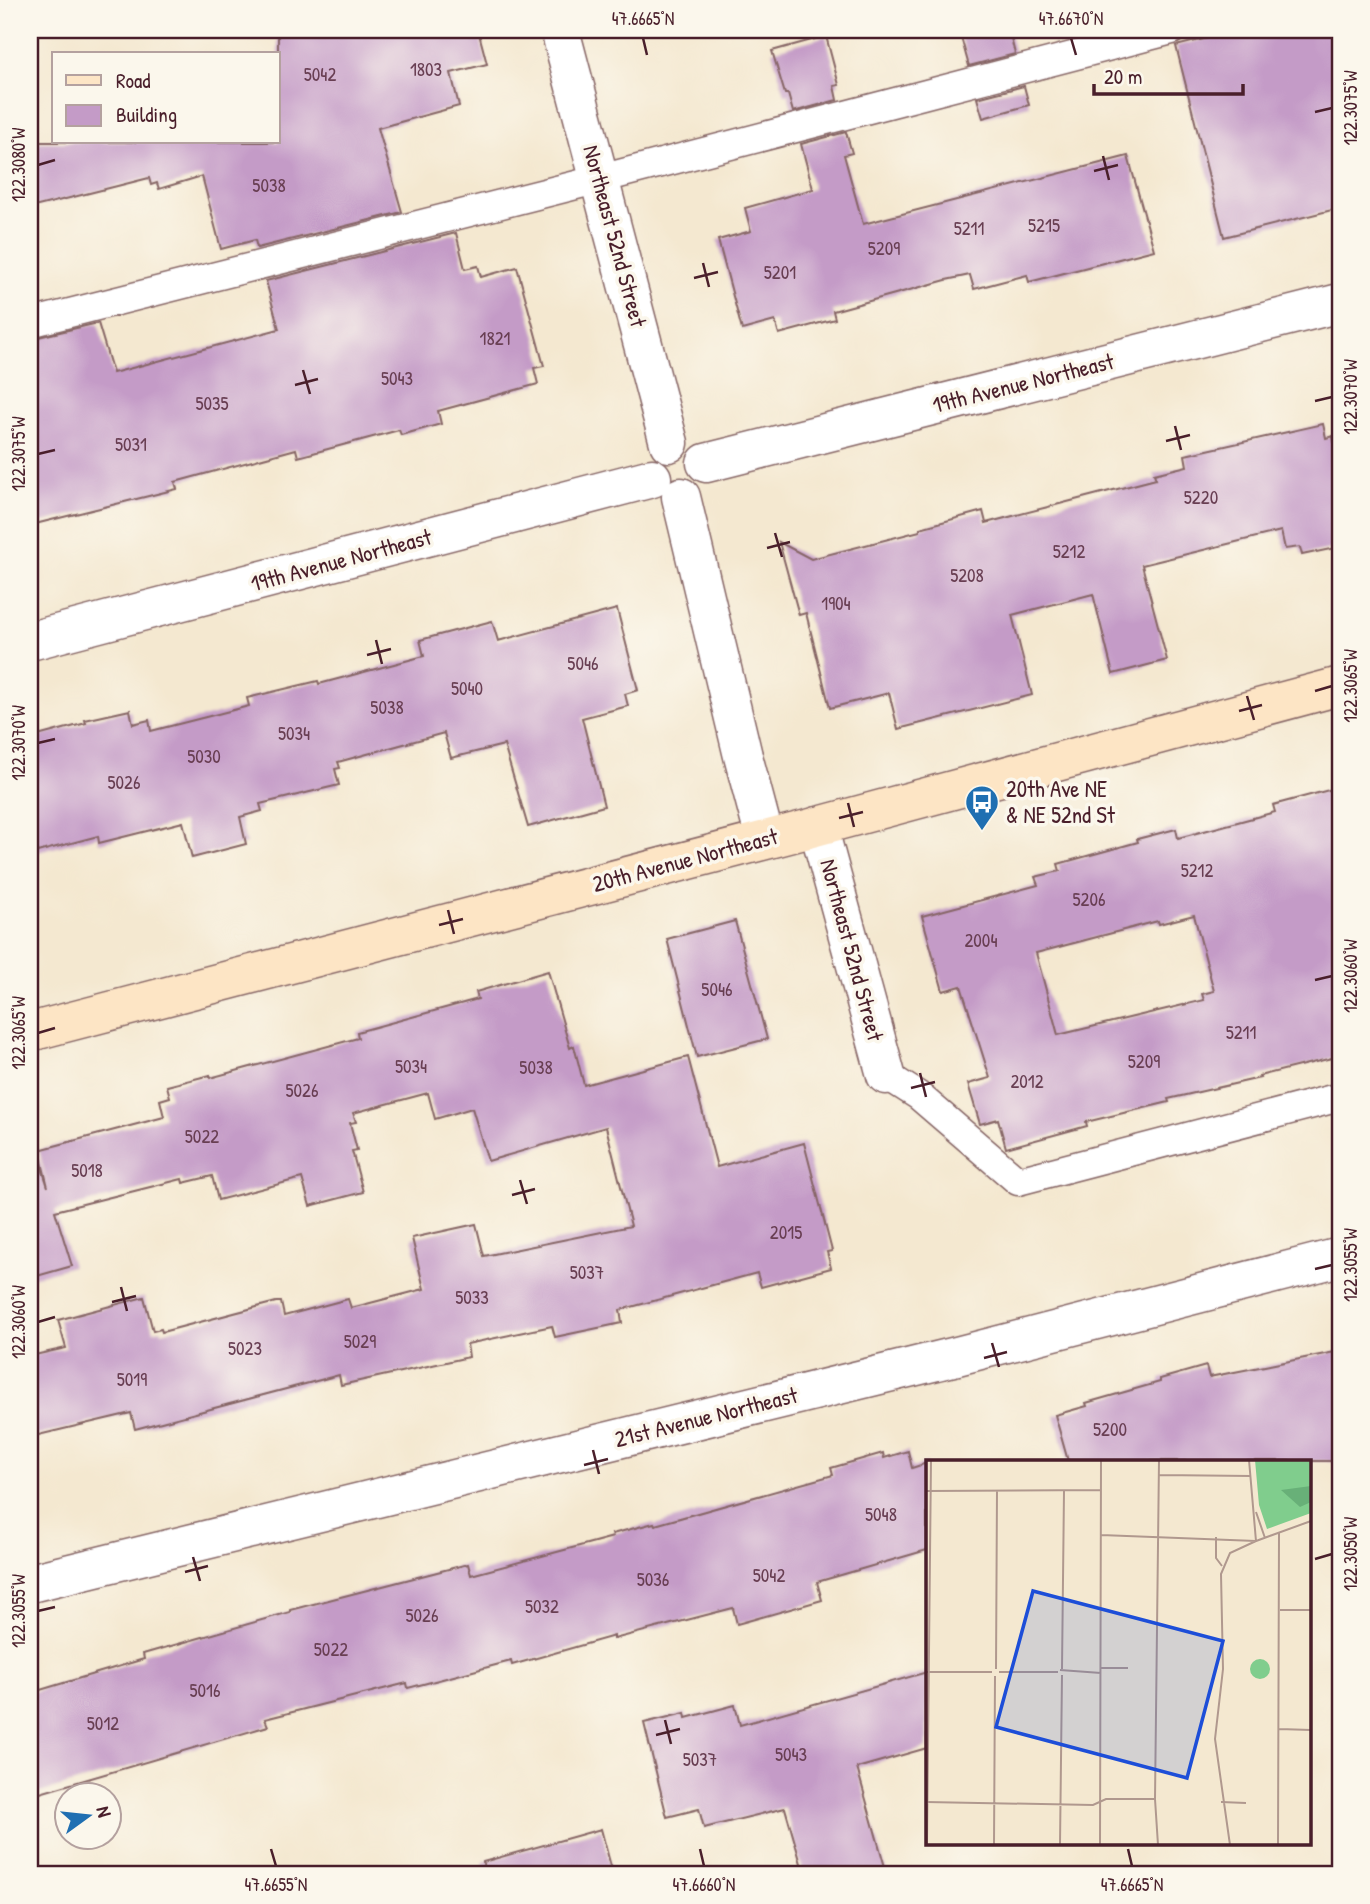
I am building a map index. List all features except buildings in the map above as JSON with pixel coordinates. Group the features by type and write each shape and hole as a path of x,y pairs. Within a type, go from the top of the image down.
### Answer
{"street":[{"name":"Northeast 52nd Street","path":"561,30 669,443"},
{"name":"19th Avenue Northeast","path":"706,463 1340,303"},
{"path":"666,487 690,495 703,483 706,463 700,450 684,441 669,443 657,450 653,458 666,487 765,839"},
{"name":"19th Avenue Northeast","path":"30,641 666,487"},
{"name":"20th Avenue Northeast","path":"30,1032 1340,687"},
{"name":"Northeast 52nd Street","path":"818,826 886,1075"},
{"name":"21st Avenue Northeast","path":"30,1583 944,1359 1340,1257"}],"lane":[{"path":"30,323 600,179 1172,30"},
{"path":"886,1075 919,1096 1018,1181 1340,1097"}],"place":[{"name":"20th Ave NE & NE 52nd St","path":"982,832"}]}
